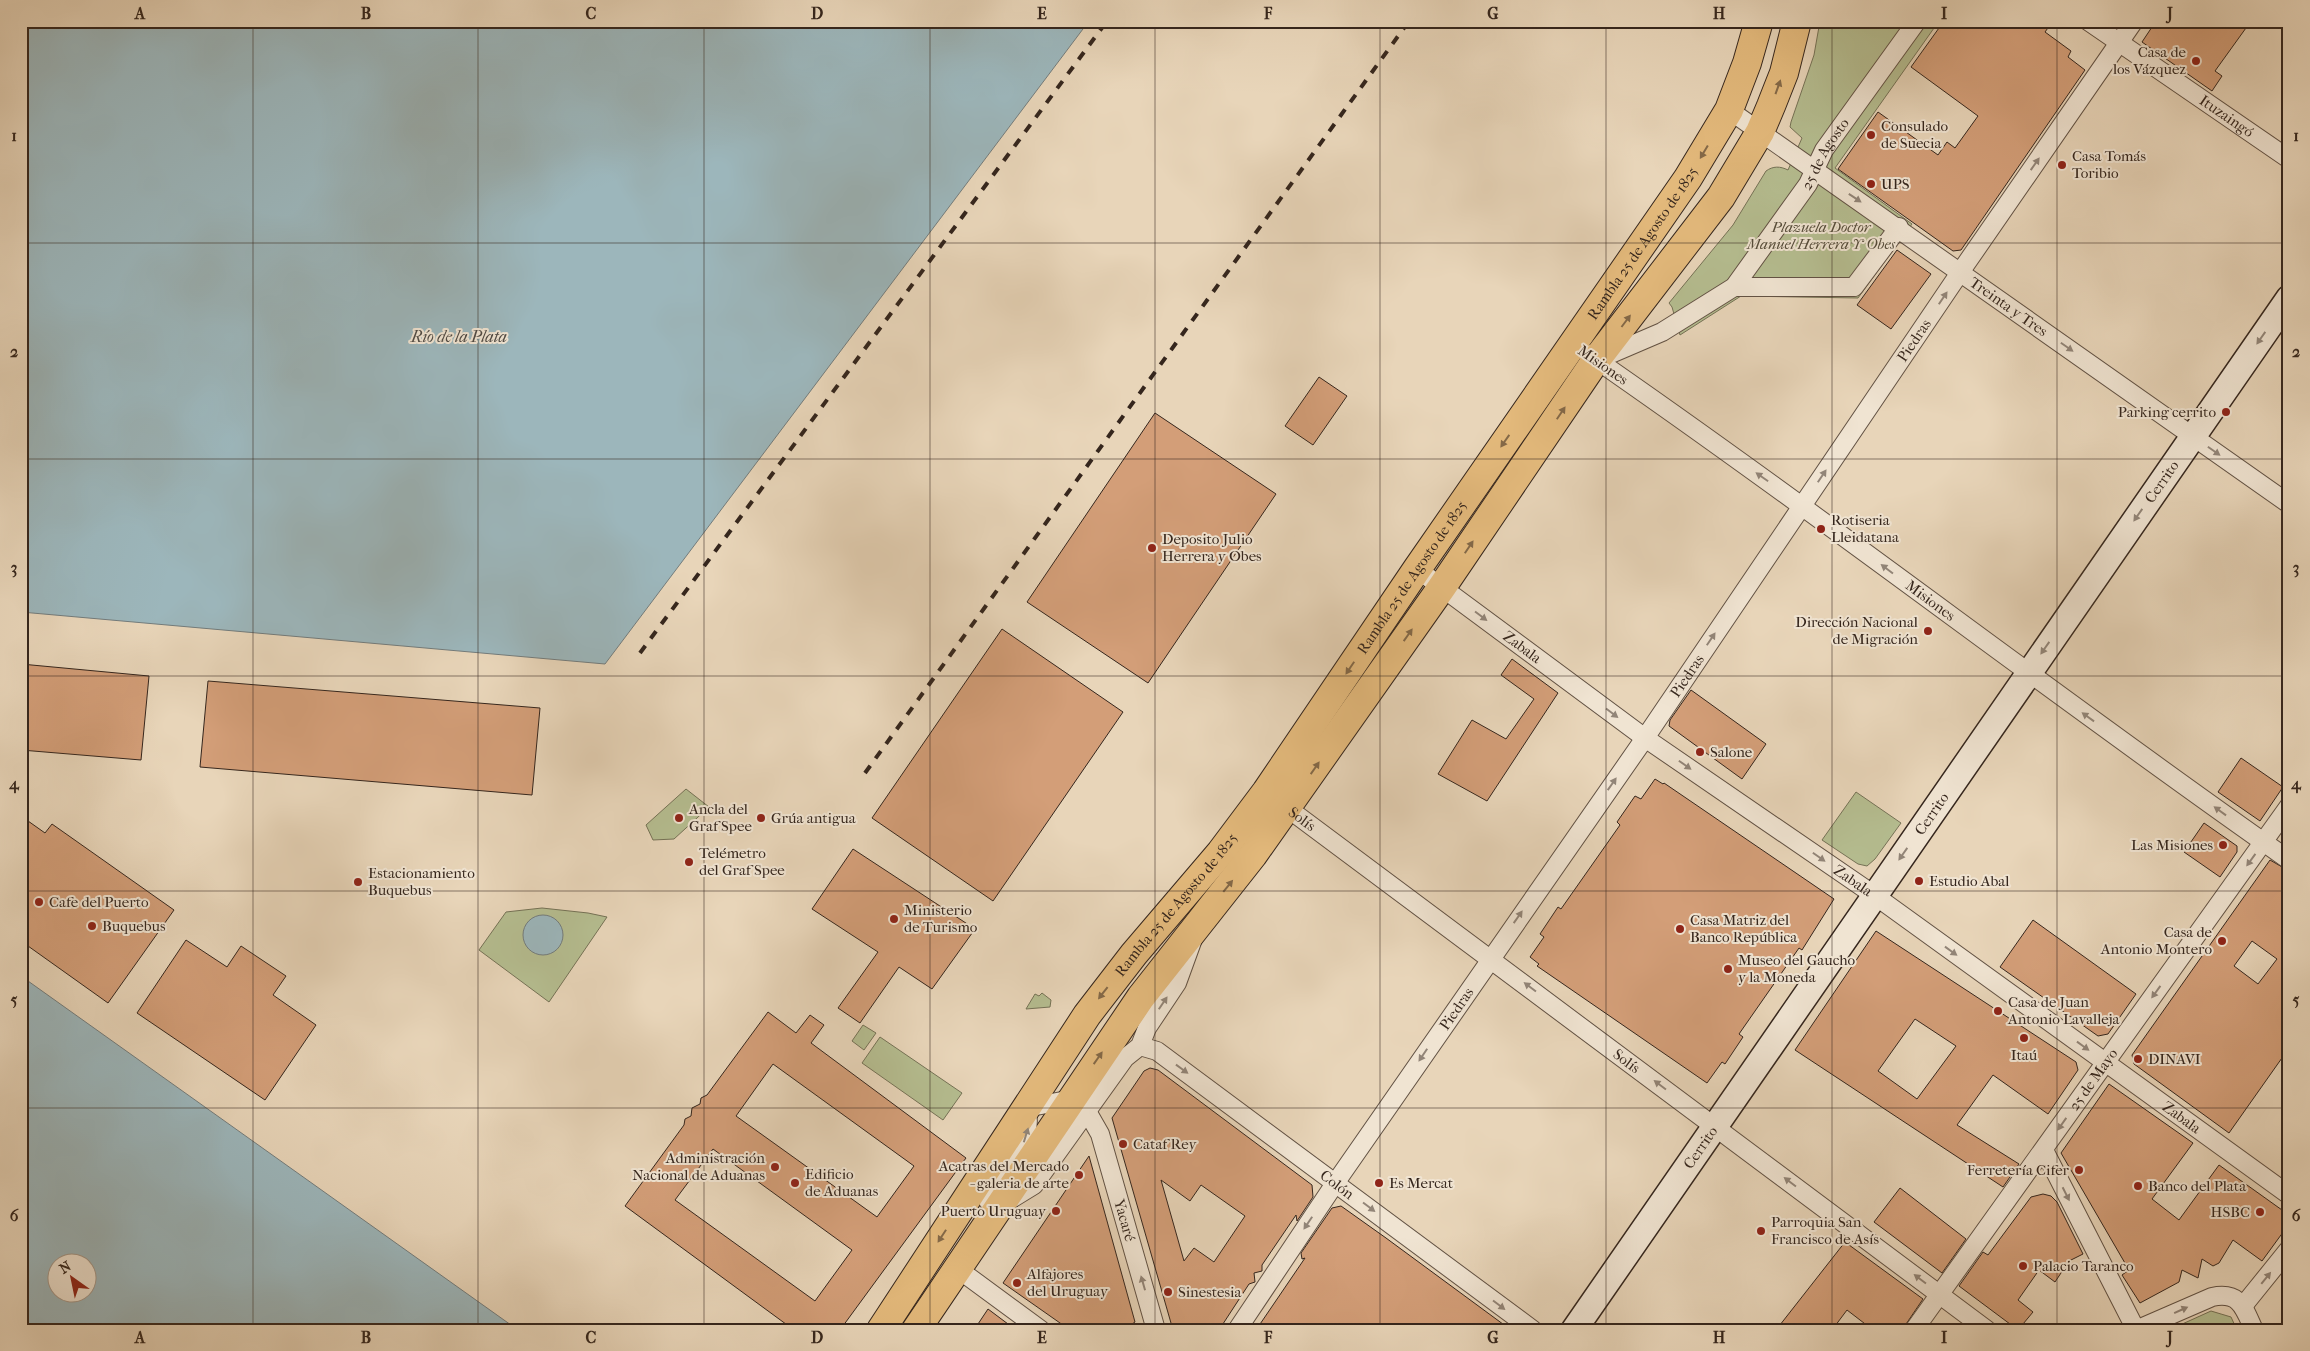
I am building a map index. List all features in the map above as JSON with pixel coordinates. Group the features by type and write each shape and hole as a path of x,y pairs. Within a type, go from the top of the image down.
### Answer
{"main road":[{"name":"Rambla 25 de Agosto de 1825","path":"921,1322 1001,1206 1080,1106 1141,997 1253,855 1276,800 1417,569 1688,178 1729,110 1747,63 1759,21"},
{"name":"Rambla 25 de Agosto de 1825","path":"881,1330 1098,1000 1221,852 1276,800 1442,587 1596,360 1721,197 1760,132 1784,72 1797,21"}],"street":[{"name":"25 de Agosto","path":"1596,360 1662,332 1734,287 1808,184 1824,150 1917,21"},
{"name":"Ituzaingó","path":"2088,21 2289,159"},
{"name":"Piedras","path":"1237,1330 1490,957 1645,738 1961,271 2134,21"},
{"name":"Treinta y Tres","path":"1729,110 1961,271 2289,504"},
{"path":"1734,287 1854,287 1898,228"},
{"name":"Cerrito","path":"1574,1330 1714,1125 2289,298"},
{"name":"Misiones","path":"1573,344 1801,506 2028,673 2289,860"},
{"name":"Zabala","path":"1417,569 1645,738 1874,895 2289,1195"},
{"name":"Solís","path":"1276,800 1490,957 1987,1330"},
{"name":"25 de Mayo","path":"1914,1330 2289,806"},
{"name":"Rambla 25 de Agosto de 1825","path":"1080,1106 1125,1058 1140,1046 1147,1028 1182,972 1197,924"},
{"name":"Colón","path":"1140,1046 1157,1051 1533,1330"},
{"path":"1026,1108 1080,1106"},
{"name":"Yacaré","path":"1080,1106 1100,1134 1156,1330"},
{"name":"Rambla 25 de Agosto de 1825","path":"921,1322 933,1293 1025,1141 1029,1123 1026,1108"},
{"path":"2044,1150 2136,1330 2212,1297 2224,1294 2236,1298 2243,1306 2254,1330"},
{"path":"2243,1306 2289,1249"},
{"path":"958,1269 1041,1330"}],"green space":[{"name":"Plazuela Doctor Manuel Herrera Y Obes","path":"1820,21 1939,21 1835,168 1912,224 1858,298 1741,296 1680,335 1672,307 1669,303 1733,225 1766,171 1777,167 1788,170 1802,138 1790,127 1791,122 1814,55"},
{"path":"686,789 709,807 674,839 653,840 646,825"},
{"path":"1856,792 1901,823 1875,859 1867,866 1858,864 1822,840"},
{"path":"542,908 607,917 549,1002 479,950 506,912"},
{"path":"1042,993 1051,1000 1050,1007 1026,1009 1035,994 1039,996"},
{"path":"863,1025 876,1033 864,1050 852,1041"},
{"path":"880,1037 962,1093 943,1120 862,1063"},
{"path":"2211,1311 2231,1317 2237,1330 2169,1330"}],"water":[{"name":"Río de la Plata","path":"21,21 1089,21 605,664 21,612"},
{"path":"543,915 557,921 563,935 557,949 543,955 529,949 523,935 529,921"},
{"path":"21,976 518,1330 21,1330"}],"building":[{"path":"1944,21 2053,21 2045,32 2071,51 2068,57 2085,70 1961,250 1953,251 1838,169 1878,112 1938,155 1947,142 1955,148 1978,116 1911,67"},
{"name":"Casa de los Vázquez","path":"2156,21 2251,21 2215,71 2222,76 2212,91 2142,42"},
{"path":"1897,250 1931,274 1891,329 1857,305"},
{"path":"1319,377 1347,396 1313,445 1285,426"},
{"name":"Deposito Julio Herrera y Obes","path":"1155,413 1276,494 1148,683 1027,602"},
{"path":"1002,629 1123,712 993,901 872,818"},
{"path":"1512,659 1558,693 1487,801 1438,774 1472,720 1506,739 1534,699 1501,675"},
{"path":"21,664 149,676 141,760 21,750"},
{"path":"208,681 540,708 532,795 200,767"},
{"path":"1691,690 1766,744 1742,779 1669,726 1670,720"},
{"path":"2241,758 2283,787 2260,821 2218,792"},
{"name":"Casa Matriz del Banco República","path":"1655,779 1664,783 1834,899 1802,950 1799,948 1739,1034 1743,1037 1725,1064 1722,1062 1707,1083 1537,966 1539,964 1530,957 1544,937 1540,934 1558,907 1561,909 1620,825 1617,822 1635,796 1641,799"},
{"name":"Buquebus","path":"21,816 45,833 52,824 174,910 108,1003 21,941"},
{"path":"2204,823 2237,846 2237,852 2220,877 2184,852"},
{"name":"Ministerio de Turismo","path":"853,849 975,929 932,989 899,967 860,1023 838,1008 878,952 812,909"},
{"path":"2270,860 2289,871 2289,1048 2229,1133 2134,1064 2132,1055","holes":["2252,941 2277,959 2258,984 2234,966"]},
{"path":"2033,920 2136,994 2108,1034 2098,1036 2000,967"},
{"path":"1876,931 2076,1062 2078,1070 2048,1114 1993,1075 1957,1125 2019,1164 2003,1187 1795,1050","holes":["1915,1019 1956,1046 1917,1099 1878,1071"]},
{"path":"186,940 227,967 241,946 286,976 273,995 316,1025 265,1100 137,1013"},
{"name":"Edificio de Aduanas","path":"768,1012 796,1033 810,1015 824,1025 811,1043 966,1158 840,1330 794,1330 625,1206 684,1125 685,1119 691,1116 692,1108 700,1104 701,1098 707,1095","holes":["773,1064 914,1166 877,1217 736,1116","713,1149 852,1250 815,1301 675,1200"]},
{"path":"1150,1068 1158,1070 1312,1185 1313,1197 1297,1221 1296,1215 1262,1265 1262,1271 1254,1273 1255,1282 1249,1284 1219,1330 1173,1330 1112,1118 1144,1071","holes":["1161,1180 1190,1201 1201,1185 1245,1216 1214,1262 1194,1248 1184,1261"]},
{"path":"2109,1084 2193,1143 2152,1199 2179,1220 2219,1165 2289,1215 2289,1224 2262,1261 2233,1240 2219,1263 2213,1266 2202,1259 2198,1278 2182,1270 2179,1282 2140,1303 2122,1275 2129,1270 2061,1153"},
{"path":"1089,1156 1135,1322 1123,1330 1070,1330 1003,1283"},
{"path":"1900,1188 1966,1239 1942,1273 1874,1222"},
{"name":"Palacio Taranco","path":"2043,1194 2051,1196 2057,1202 2083,1254 2069,1261 2055,1282 2039,1270 2018,1300 2033,1312 2018,1330 1959,1286 1983,1252 1988,1255 2031,1197"},
{"path":"1341,1206 1511,1330 1256,1330 1305,1258 1302,1259 1301,1253 1332,1208"},
{"path":"1845,1242 1923,1299 1902,1330 1873,1330 1847,1310 1832,1330 1776,1330"},
{"path":"988,1309 1016,1330 974,1330"}],"railway":[{"path":"640,653 1107,21"},
{"path":"865,773 1409,21"}],"place":[{"name":"Casa de los Vázquez","path":"2196,61"},
{"name":"Consulado de Suecia","path":"1871,135"},
{"name":"Casa Tomás Toribio","path":"2062,165"},
{"name":"UPS","path":"1871,184"},
{"name":"Parking cerrito","path":"2226,412"},
{"name":"Rotiseria Lleidatana","path":"1821,529"},
{"name":"Deposito Julio Herrera y Obes","path":"1152,548"},
{"name":"Dirección Nacional de Migración","path":"1928,631"},
{"name":"Salone","path":"1700,752"},
{"name":"Ancla del Graf Spee","path":"679,818"},
{"name":"Grúa antigua","path":"761,818"},
{"name":"Las Misiones","path":"2223,845"},
{"name":"Telémetro del Graf Spee","path":"689,862"},
{"name":"Estudio Abal","path":"1919,881"},
{"name":"Estacionamiento Buquebus","path":"358,882"},
{"name":"Cafe del Puerto","path":"39,902"},
{"name":"Ministerio de Turismo","path":"894,919"},
{"name":"Buquebus","path":"92,926"},
{"name":"Casa Matriz del Banco República","path":"1680,929"},
{"name":"Casa de Antonio Montero","path":"2222,941"},
{"name":"Museo del Gaucho y la Moneda","path":"1728,969"},
{"name":"Casa de Juan Antonio Lavalleja","path":"1998,1011"},
{"name":"Itaú","path":"2024,1038"},
{"name":"DINAVI","path":"2138,1059"},
{"name":"Cataf Rey","path":"1123,1144"},
{"name":"Administración Nacional de Aduanas","path":"775,1167"},
{"name":"Ferretería Cifer","path":"2079,1170"},
{"name":"Acatras del Mercado - galeria de arte","path":"1079,1175"},
{"name":"Edificio de Aduanas","path":"795,1183"},
{"name":"Es Mercat","path":"1379,1183"},
{"name":"Banco del Plata","path":"2138,1186"},
{"name":"Puerto Uruguay","path":"1056,1211"},
{"name":"HSBC","path":"2260,1212"},
{"name":"Parroquia San Francisco de Asís","path":"1761,1231"},
{"name":"Palacio Taranco","path":"2023,1266"},
{"name":"Alfajores del Uruguay","path":"1017,1283"},
{"name":"Sinestesia","path":"1168,1292"}]}
